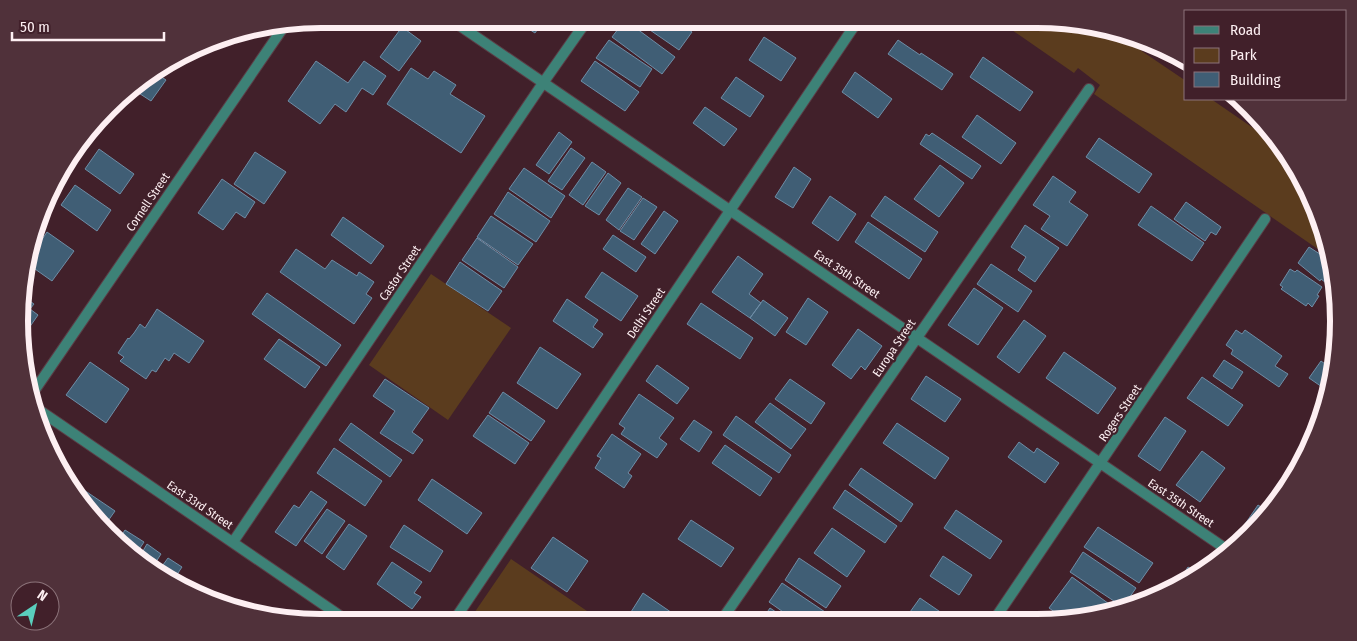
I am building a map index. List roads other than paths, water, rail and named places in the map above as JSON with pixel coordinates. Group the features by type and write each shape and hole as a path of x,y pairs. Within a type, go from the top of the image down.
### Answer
{"street":[{"name":"East 35th Street","path":"463,28 1223,547"},
{"name":"Castor Street","path":"233,542 582,28"},
{"name":"Delhi Street","path":"459,614 852,28"},
{"name":"Cornell Street","path":"35,389 282,30"},
{"name":"Europa Street","path":"726,614 1089,89"},
{"name":"Rogers Street","path":"998,614 1266,219"},
{"name":"East 33rd Street","path":"42,412 337,614"}]}
